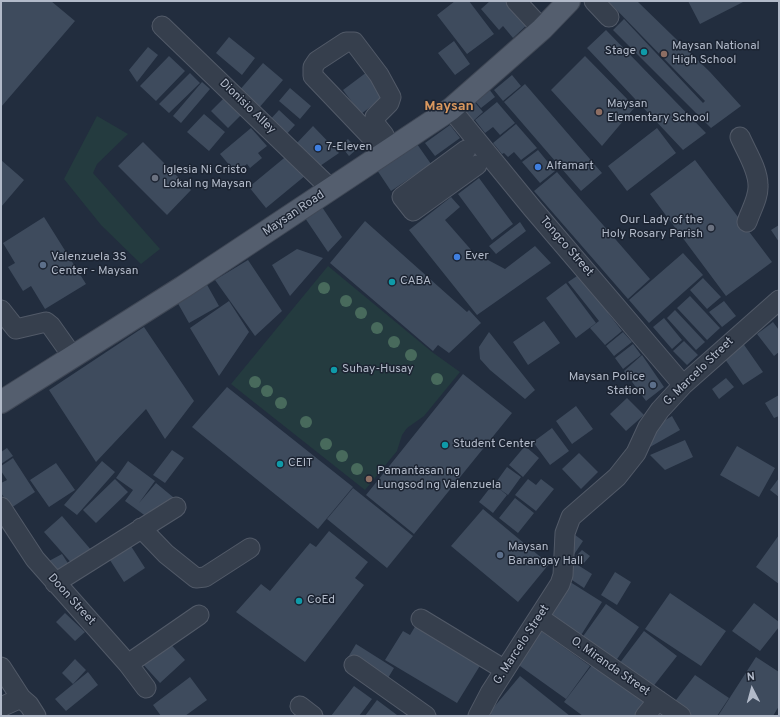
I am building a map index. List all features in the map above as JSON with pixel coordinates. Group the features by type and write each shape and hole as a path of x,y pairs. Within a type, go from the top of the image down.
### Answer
{"main road":[{"name":"Maysan Road","path":"1,402 193,281 451,109 542,29 569,1"}],"street":[{"path":"516,1 542,29"},
{"path":"594,1 609,17"},
{"name":"Dionisio Alley","path":"162,26 332,189"},
{"path":"346,42 354,42 379,75 391,97 389,103 375,117 379,138 313,76 313,67 317,61 346,42"},
{"name":"Tongco Street","path":"451,109 532,208 683,385"},
{"path":"740,137 756,173 758,185 756,198 747,222"},
{"path":"408,204 402,197 472,158"},
{"name":"G. Marcelo Street","path":"478,716 560,584 563,575 565,533 571,517 616,476 636,453 648,427 660,410 683,385 779,300"},
{"path":"1,310 16,329 21,329 39,322 46,322 51,326 73,357"},
{"name":"Doon Street","path":"1,507 35,559 128,664 146,688"},
{"path":"55,583 176,507"},
{"path":"141,528 166,554 196,578 205,577 250,548"},
{"path":"128,664 199,615"},
{"name":"O. Miranda Street","path":"540,618 681,716"},
{"path":"421,619 506,670"},
{"path":"354,665 426,716"},
{"path":"1,667 21,698 29,705 36,716"},
{"path":"1,707 21,698"},
{"path":"645,716 658,700"}],"green space":[{"path":"97,116 128,134 97,164 93,173 160,249 141,264 101,225 64,179"},
{"path":"328,266 432,352 460,372 424,416 407,428 402,435 397,451 365,490 231,384"}],"building":[{"path":"1,1 51,1 75,21 1,107"},
{"path":"455,1 469,1 494,34 467,54 437,15"},
{"path":"490,1 510,1 529,23 513,38 503,26 499,30 481,9"},
{"name":"Maysan National High School","path":"608,1 637,1 710,72 741,106 711,128 613,30 624,19 703,103 705,101"},
{"path":"688,1 745,1 700,24"},
{"path":"606,30 706,133 683,150 587,48"},
{"path":"229,37 255,58 242,75 216,53"},
{"path":"454,41 470,64 455,75 438,53"},
{"path":"148,47 158,55 137,82 129,70"},
{"path":"169,56 185,71 156,101 140,86"},
{"path":"585,56 635,107 602,146 551,90"},
{"path":"263,63 283,80 258,109 238,92"},
{"path":"367,72 385,96 361,114 343,90"},
{"path":"190,73 200,83 169,113 159,104"},
{"path":"512,75 521,86 503,101 494,90"},
{"path":"202,82 210,89 181,123 173,116"},
{"path":"525,84 602,173 581,191 504,102"},
{"path":"290,88 311,106 300,119 279,101"},
{"path":"489,89 495,97 481,108 475,101"},
{"path":"224,98 241,115 228,128 211,111"},
{"path":"472,99 483,112 472,122 461,109"},
{"path":"497,102 515,123 500,135 493,127 485,133 475,120"},
{"path":"279,110 295,125 283,138 267,123"},
{"path":"204,114 225,132 209,151 187,132"},
{"path":"516,124 537,148 521,160 514,152 508,157 504,153 502,154 493,143"},
{"path":"450,125 460,138 435,156 425,143"},
{"name":"7-Eleven","path":"313,126 339,153 320,166 296,144"},
{"path":"251,128 267,146 258,153 262,158 250,168 247,164 236,173 220,154"},
{"path":"657,128 676,153 627,191 608,166"},
{"path":"348,139 357,149 349,156 340,145"},
{"name":"Iglesia Ni Cristo Lokal ng Maysan","path":"143,142 191,190 167,215 118,166"},
{"path":"417,144 431,164 391,191 377,170"},
{"path":"538,150 555,171 540,183 522,162"},
{"path":"289,154 306,175 266,208 249,187"},
{"path":"1,160 24,180 1,207"},
{"name":"Our Lady of the Holy Rosary Parish","path":"695,160 772,262 726,296 650,194"},
{"path":"557,172 650,279 628,299 534,191"},
{"path":"479,178 513,224 492,240 458,194"},
{"name":"Ever","path":"451,197 460,207 445,220 473,252 505,269 535,246 551,263 477,315 409,230"},
{"path":"322,207 342,237 328,252 305,218"},
{"name":"Valenzuela 3S Center - Maysan","path":"44,217 86,284 45,309 31,286 23,291 8,267 15,263 3,243"},
{"name":"CABA","path":"365,221 467,312 469,310 481,323 449,353 438,345 433,351 330,263"},
{"path":"520,222 526,231 496,254 489,246"},
{"path":"779,225 779,242 771,230"},
{"path":"297,249 323,258 290,296 272,265"},
{"path":"683,253 703,275 649,323 629,300"},
{"path":"248,260 282,311 255,336 215,280"},
{"path":"583,272 615,308 608,313 622,331 605,345 590,328 599,321 568,282"},
{"path":"703,278 721,297 707,309 690,290"},
{"path":"206,283 219,306 189,323 176,300"},
{"path":"566,283 596,323 576,338 546,298"},
{"path":"690,296 720,328 707,340 677,308"},
{"path":"229,301 249,332 219,376 190,328"},
{"path":"724,301 736,316 722,327 709,312"},
{"path":"675,310 705,342 696,350 667,318"},
{"path":"664,318 682,340 672,349 653,327"},
{"path":"544,321 560,343 528,365 513,342"},
{"path":"773,322 779,330 779,352 774,356 757,334"},
{"path":"144,327 194,401 165,439 146,409 96,462 49,390"},
{"path":"489,332 535,390 525,399 490,370 480,359 479,347"},
{"path":"623,332 632,342 614,356 606,346"},
{"path":"740,339 763,372 743,385 720,352"},
{"path":"684,341 698,355 687,365 673,351"},
{"path":"633,344 641,355 623,369 615,358"},
{"path":"642,355 664,387 646,401 624,371"},
{"name":"Student Center","path":"463,374 512,413 414,534 366,495"},
{"path":"726,378 734,387 719,399 712,389"},
{"name":"CEIT","path":"227,387 353,487 318,529 192,427"},
{"path":"779,395 779,416 774,418 765,403"},
{"path":"627,398 644,415 626,431 610,414"},
{"path":"576,406 593,429 572,444 556,421"},
{"path":"672,416 680,430 650,447 648,437 652,428"},
{"path":"552,428 569,451 550,465 533,442"},
{"path":"685,440 693,457 665,470 650,455"},
{"path":"525,446 539,458 523,477 509,465"},
{"path":"737,446 775,468 759,497 720,475"},
{"path":"7,448 13,456 1,464 1,452"},
{"path":"172,450 184,458 165,483 153,475"},
{"path":"579,453 598,472 581,489 562,469"},
{"path":"13,458 35,492 11,508 1,493 1,483 7,480 1,471 1,466"},
{"path":"102,461 115,472 77,515 64,505"},
{"path":"128,461 155,481 139,503 156,483 179,502 147,517 125,501 133,490 116,478"},
{"path":"56,463 75,490 49,507 30,480"},
{"path":"507,467 521,477 508,495 494,485"},
{"path":"779,478 779,497 770,490"},
{"path":"115,479 128,492 96,523 83,510"},
{"path":"528,479 536,485 541,479 554,489 536,511 515,495"},
{"path":"493,484 507,495 493,513 479,502"},
{"path":"353,488 413,536 387,568 327,519"},
{"path":"515,498 534,513 518,533 499,518"},
{"name":"Maysan Barangay Hall","path":"483,509 549,564 518,602 451,546"},
{"path":"62,516 92,551 74,566 44,532"},
{"name":"CoEd","path":"329,531 368,562 355,578 364,585 305,662 236,612 261,584 270,591 310,543 316,547"},
{"path":"570,531 583,541 573,556"},
{"path":"779,535 779,584 756,567"},
{"path":"129,543 145,568 124,582 108,557"},
{"path":"582,550 590,556 584,563 576,556"},
{"path":"62,554 69,565 57,573 49,561"},
{"path":"570,560 592,574 584,588 566,576"},
{"path":"615,572 631,582 617,605 601,595"},
{"path":"567,580 602,602 578,640 543,618"},
{"path":"670,593 726,631 701,666 645,629"},
{"path":"754,603 779,622 779,627 760,651 732,631"},
{"path":"606,604 639,627 613,665 579,642"},
{"path":"65,613 85,632 75,641 56,622"},
{"path":"416,625 481,664 457,703 385,660 403,631 410,635"},
{"path":"537,628 590,666 566,699 513,661"},
{"path":"644,631 677,656 652,688 619,664"},
{"path":"166,639 185,660 160,683 141,662"},
{"path":"356,644 394,668 385,683 347,659"},
{"path":"756,657 779,672 779,706 773,716 718,716"},
{"path":"75,659 86,670 73,684 62,673"},
{"path":"592,665 645,703 635,716 583,716 564,702"},
{"path":"88,672 98,685 66,711 55,699"},
{"path":"695,675 729,698 717,716 689,716 673,704"},
{"path":"520,676 570,716 493,716 489,713"},
{"path":"190,677 207,700 185,716 161,716 153,705"},
{"path":"354,686 372,699 359,716 331,716"},
{"path":"377,700 397,715 365,716"}],"place":[{"name":"Stage","path":"644,52"},
{"name":"Maysan National High School","path":"664,54"},
{"name":"Maysan Elementary School","path":"599,112"},
{"name":"7-Eleven","path":"318,148"},
{"name":"Alfamart","path":"538,167"},
{"name":"Iglesia Ni Cristo Lokal ng Maysan","path":"155,178"},
{"name":"Our Lady of the Holy Rosary Parish","path":"711,228"},
{"name":"Ever","path":"457,257"},
{"name":"Valenzuela 3S Center - Maysan","path":"43,265"},
{"name":"CABA","path":"392,282"},
{"name":"Suhay-Husay","path":"334,370"},
{"name":"Maysan Police Station","path":"653,385"},
{"name":"Student Center","path":"445,445"},
{"name":"CEIT","path":"280,464"},
{"name":"Pamantasan ng Lungsod ng Valenzuela","path":"369,479"},
{"name":"Maysan Barangay Hall","path":"500,555"},
{"name":"CoEd","path":"299,601"}],"district":[{"name":"Maysan","path":"449,107"}]}
